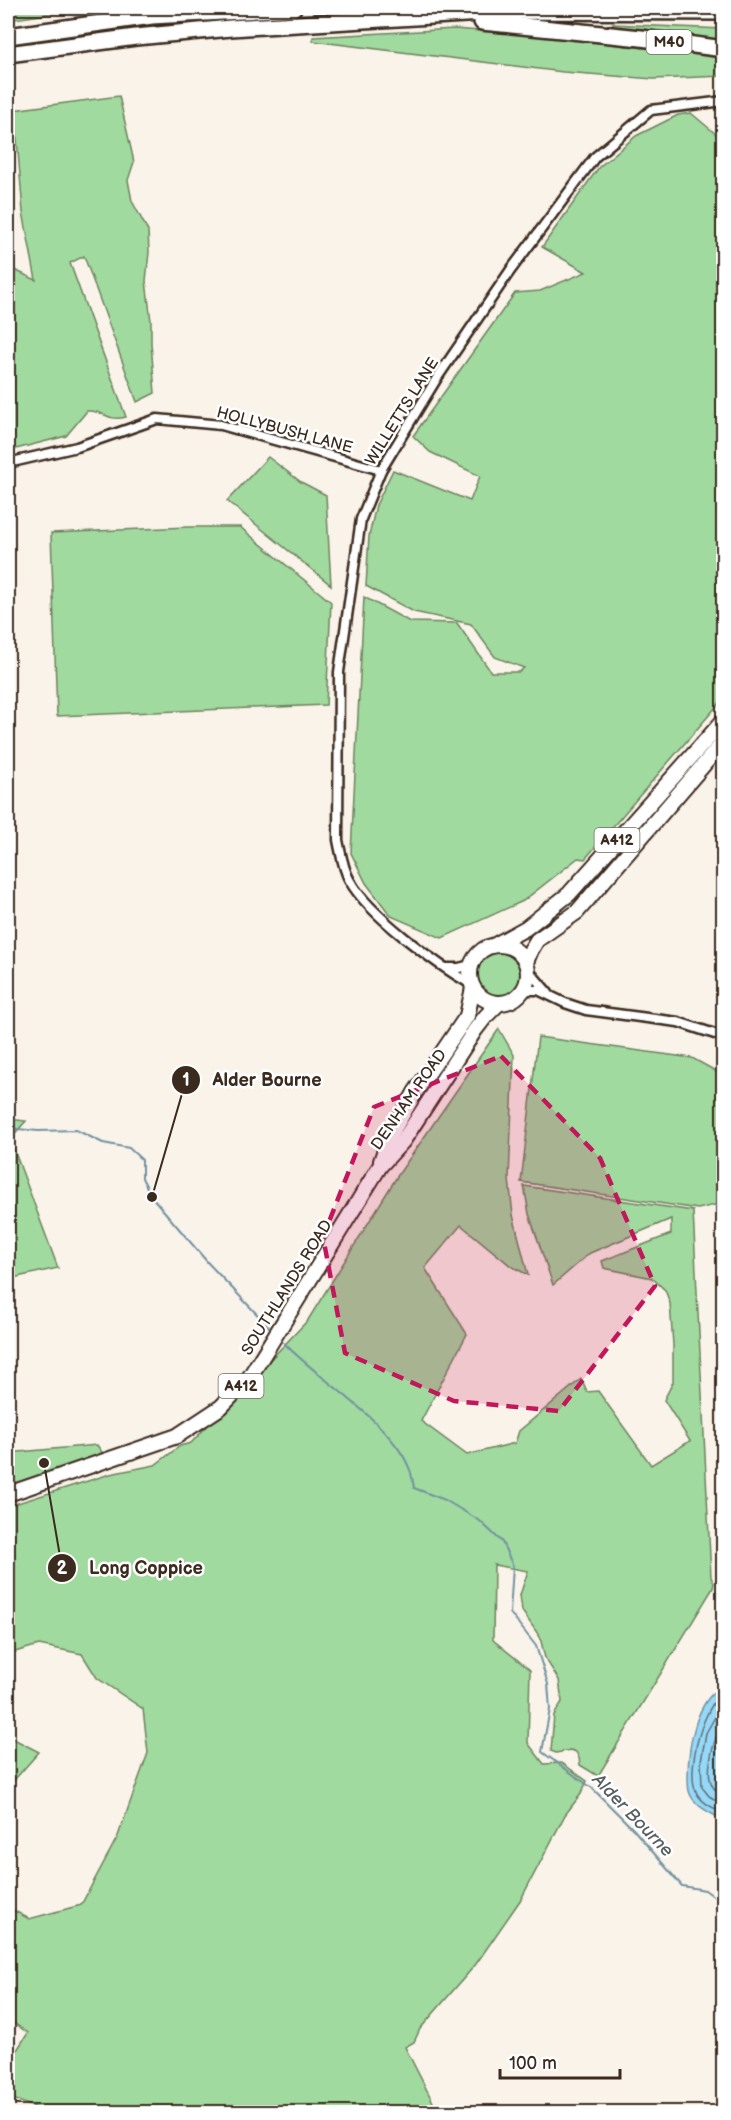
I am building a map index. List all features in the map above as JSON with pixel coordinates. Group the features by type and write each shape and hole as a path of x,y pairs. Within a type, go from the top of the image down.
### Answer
{"highway":[{"path":"8,36 152,16 191,8"},
{"path":"152,16 293,8"},
{"name":"M40","path":"8,54 136,37 219,29 516,11 723,12"},
{"name":"M40","path":"406,19 501,23 723,49"}],"main road":[{"name":"A412","path":"497,944 526,928 569,894 723,720"},
{"name":"A412","path":"528,966 531,950 537,940 577,912 723,741"},
{"path":"497,944 514,948 528,966 528,981 516,999 499,1004 484,999 472,986 471,965 481,951 497,944"},
{"name":"DENHAM ROAD","path":"380,1166 390,1136 416,1091 467,1016 472,986"},
{"name":"DENHAM ROAD","path":"380,1166 403,1141 475,1030 499,1004"},
{"name":"SOUTHLANDS ROAD","path":"8,1494 177,1436 221,1407 249,1378 380,1166"}],"street":[{"name":"WILLETTS LANE","path":"472,986 426,955 357,893 349,879 338,840 339,672 361,519 381,470 437,378 504,280 596,157 651,110 723,101"},
{"name":"HOLLYBUSH LANE","path":"8,463 77,447 157,419 221,425 381,470"},
{"path":"445,968 471,965"},
{"path":"528,966 549,994"},
{"path":"524,990 532,989 549,994 586,1010 678,1022 723,1037"}],"highlighted area":[{"path":"501,1056 600,1158 655,1286 559,1411 454,1401 345,1353 323,1237 374,1107"}],"green space":[{"path":"8,8 89,8 8,20"},
{"path":"612,24 723,29 723,44 611,29"},
{"path":"455,29 556,37 723,58 723,76 654,79 563,72 313,41 313,37"},
{"path":"119,96 134,162 128,180 132,201 148,231 149,252 146,281 155,393 137,402 84,256 70,263 126,417 114,418 87,411 66,436 8,451 8,267 36,280 23,212 13,110"},
{"path":"691,113 723,140 723,699 585,859 578,858 523,901 442,938 391,916 366,883 351,853 364,597 410,622 457,623 491,672 519,672 524,668 495,657 471,624 414,612 366,586 369,536 376,505 393,470 470,501 480,476 430,452 413,436 515,293 540,291 586,272 542,247 599,167 636,136 678,115"},
{"path":"268,457 301,482 326,495 331,585 227,501"},
{"path":"240,527 331,602 326,705 57,716 51,533"},
{"path":"499,951 508,952 515,958 521,965 521,983 515,990 508,996 499,997 490,996 483,990 477,983 476,974 477,965 483,958 490,952"},
{"path":"499,1029 514,1055 509,1179 513,1215 528,1275 511,1266 461,1225 425,1268 467,1334 421,1421 467,1455 515,1443 519,1431 581,1379 587,1392 598,1391 651,1465 690,1441 664,1400 673,1382 670,1303 665,1290 652,1278 604,1268 602,1261 671,1234 671,1219 590,1253 553,1285 529,1214 524,1186 693,1211 713,1588 598,1776 580,1765 576,1752 551,1751 554,1715 562,1702 559,1680 545,1658 540,1637 522,1611 520,1595 528,1571 494,1565 493,1640 530,1670 528,1743 544,1764 562,1763 587,1781 581,1794 565,1815 521,1899 476,1964 420,2029 414,2042 405,2047 438,2112 46,2112 8,2097 8,2064 28,2033 8,2019 8,1907 29,1919 81,1905 118,1836 148,1753 143,1709 97,1678 82,1654 39,1645 8,1654 8,1506 110,1474 155,1465 180,1446 191,1443 308,1320 398,1175"},
{"path":"538,1037 692,1058 723,1075 723,1203 698,1209 521,1182"},
{"path":"8,1119 26,1121 10,1139 58,1268 8,1279"},
{"path":"97,1445 104,1455 8,1488 8,1453"},
{"path":"8,1736 39,1752 8,1787"}],"water":[{"path":"723,1686 723,1820 694,1801 689,1791 688,1777 692,1739 700,1713 713,1693"}],"waterway":[{"name":"Alder Bourne","path":"8,1128 38,1131 76,1130 103,1143 129,1148 142,1160 142,1178 152,1197 209,1264 273,1331"},
{"name":"Alder Bourne","path":"284,1343 372,1419 388,1436 410,1470 414,1488 445,1500 480,1521 502,1542 513,1566 510,1613 536,1646 548,1684 550,1709 542,1752 592,1788 634,1830 682,1886 705,1890 724,1904"}],"place":[{"name":"Alder Bourne","path":"152,1197"},
{"name":"Long Coppice","path":"44,1463"}]}
